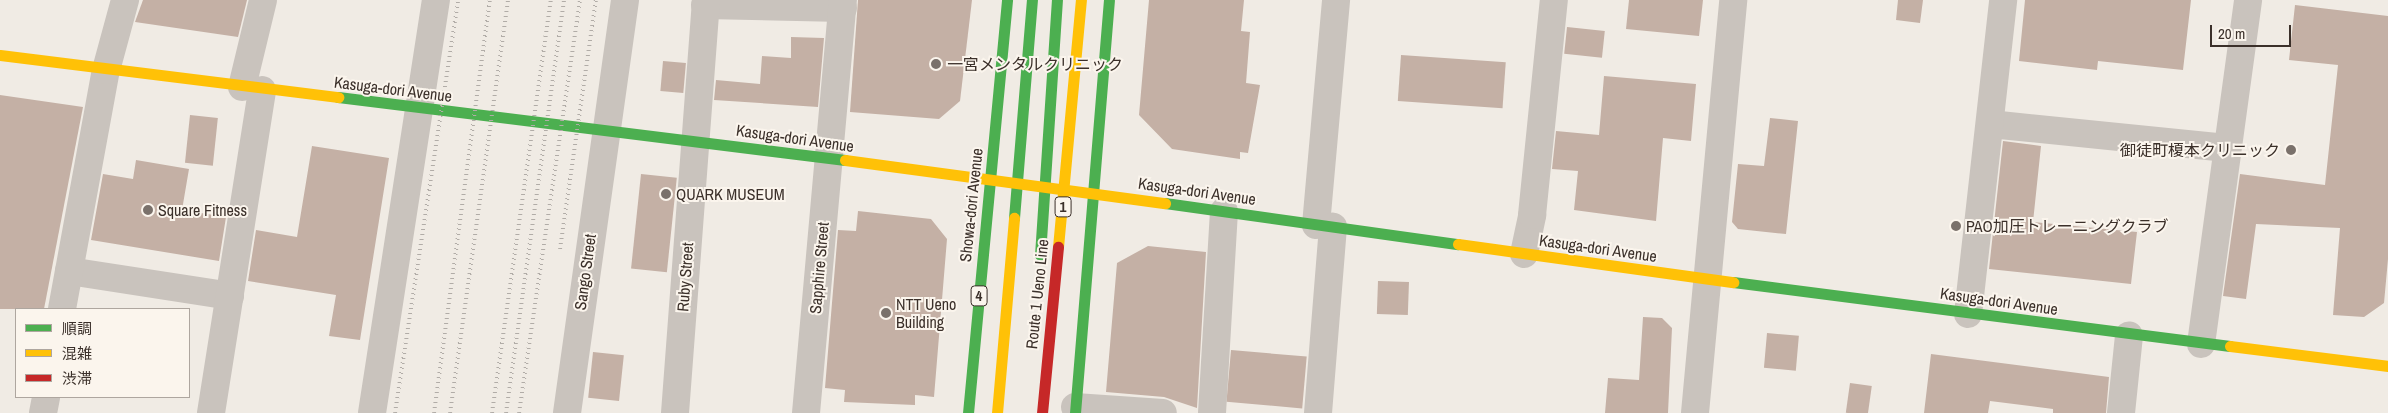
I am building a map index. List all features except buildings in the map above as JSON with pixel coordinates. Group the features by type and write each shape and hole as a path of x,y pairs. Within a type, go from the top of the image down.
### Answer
{"main road":[{"name":"Showa-dori Avenue","path":"968,413 1007,0"},
{"name":"Route 1 Ueno Line","path":"997,413 1032,0"},
{"path":"1039,270 1057,0"},
{"name":"Route 1 Ueno Line","path":"1042,413 1082,0"},
{"path":"1075,410 1108,0"},
{"name":"Kasuga-dori Avenue","path":"0,55 252,89 697,141 990,178 1706,279 2129,335 2388,366"},
{"path":"1031,413 1034,353"}],"street":[{"path":"62,308 106,70 126,0"},
{"path":"211,413 230,296 252,89 264,0"},
{"path":"372,413 417,108 436,0"},
{"name":"Sango Street","path":"567,413 624,0"},
{"path":"1318,413 1336,0"},
{"path":"1524,254 1532,215 1554,0"},
{"path":"1695,413 1733,0"},
{"path":"1968,314 2003,0"},
{"path":"2201,344 2248,0"},
{"path":"705,2 843,4"},
{"name":"Ruby Street","path":"675,413 697,141 705,2"},
{"name":"Sapphire Street","path":"806,413 828,159 834,123 843,4"},
{"path":"1990,124 2227,148"},
{"path":"1212,413 1224,211"},
{"path":"69,271 230,296"},
{"path":"2121,413 2129,335"},
{"path":"43,413 46,398"},
{"path":"1075,410 1163,413"}],"railway":[{"path":"395,413 458,0"},
{"path":"434,413 490,0"},
{"path":"450,413 508,0"},
{"path":"492,413 551,0"},
{"path":"506,413 564,0"},
{"path":"519,413 580,0"},
{"path":"560,249 596,0"}],"traffic: fast":[{"path":"968,413 1007,0"},
{"path":"1014,218 1032,0"},
{"path":"1040,255 1057,0"},
{"path":"1075,413 1109,0"},
{"path":"338,97 845,160"},
{"path":"1165,203 1458,244"},
{"path":"1733,282 2230,346"}],"traffic: slow":[{"path":"1058,247 1081,0"},
{"path":"0,55 338,97"},
{"path":"845,160 1165,203"},
{"path":"997,413 1014,218"},
{"path":"1458,244 1733,282"},
{"path":"2230,346 2388,366"}],"traffic: jam":[{"path":"1042,413 1058,247"}],"place":[{"name":"一宮メンタルクリニック","path":"936,64"},
{"name":"御徒町榎本クリニック","path":"2291,150"},
{"name":"QUARK MUSEUM","path":"666,194"},
{"name":"Square Fitness","path":"148,210"},
{"name":"PAO加圧トレーニングクラブ","path":"1956,226"},
{"name":"NTT Ueno Building","path":"886,313"}]}
